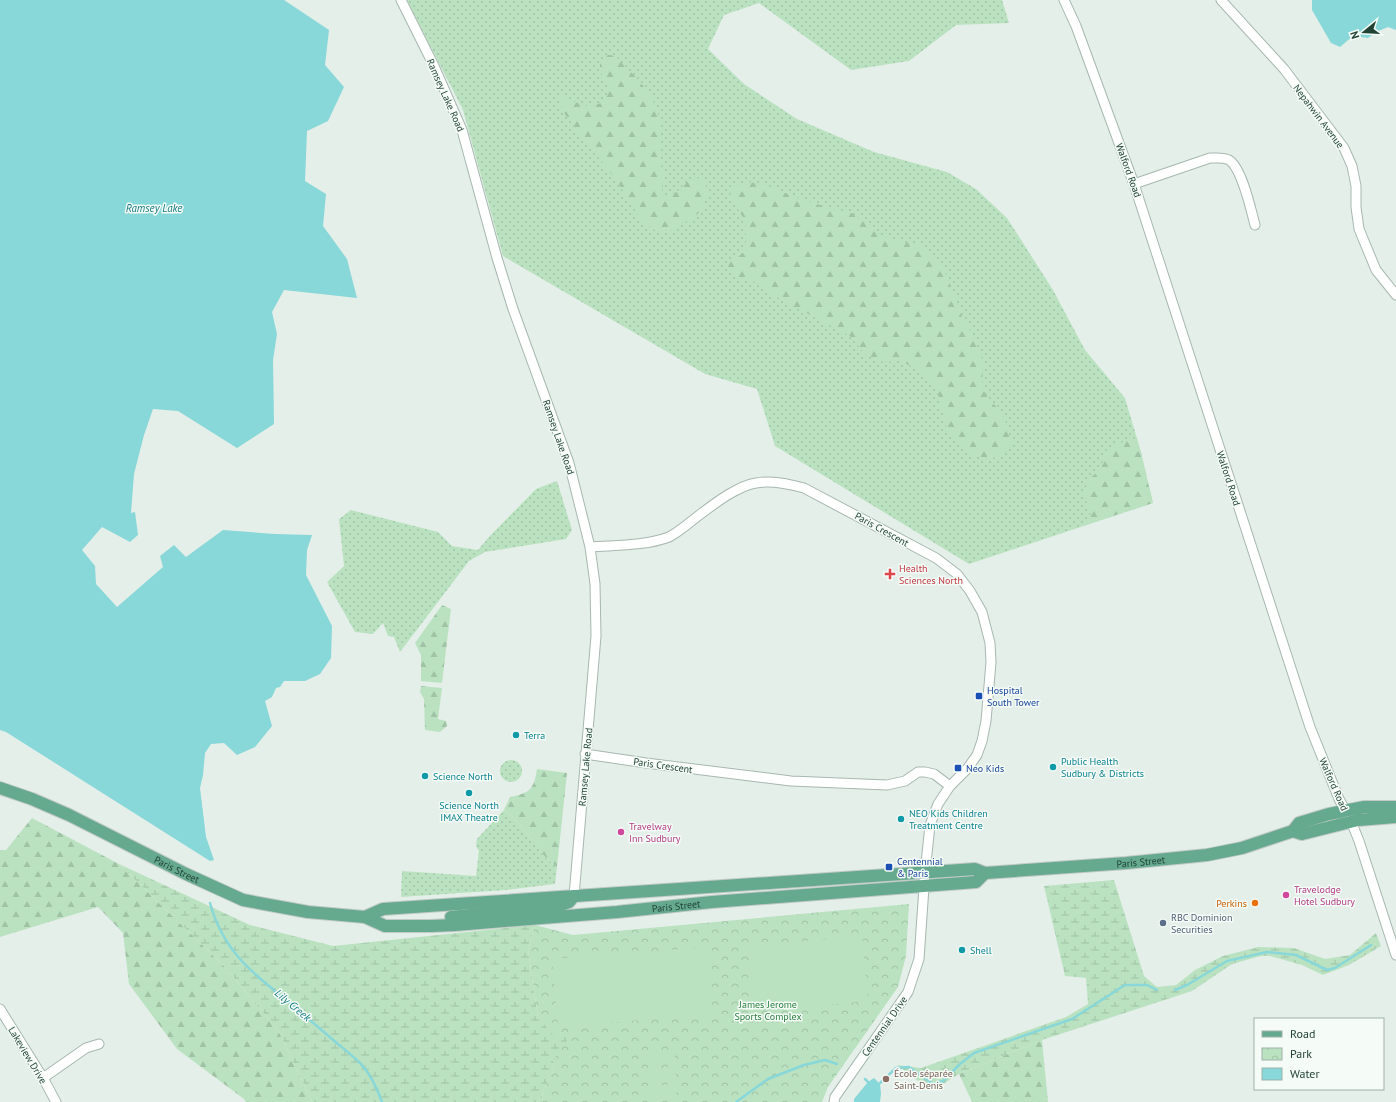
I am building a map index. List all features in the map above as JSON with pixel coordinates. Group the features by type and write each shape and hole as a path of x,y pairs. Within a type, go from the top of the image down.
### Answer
{"main road":[{"name":"Paris Street","path":"0,788 32,799 69,815 186,874 243,900 308,912 364,917 385,926 431,926 712,902 976,882 986,873"},
{"name":"Paris Street","path":"364,917 384,909 975,869 986,873 1126,863 1207,855 1242,848 1293,831 1302,834 1364,808 1396,807"},
{"name":"Paris Street","path":"1348,816 1365,818 1396,817"},
{"path":"385,926 437,918 558,906 569,902 574,896 577,904 582,909 594,913"}],"street":[{"name":"Ramsey Lake Road","path":"401,0 434,66 462,130 497,258 513,309 569,463 590,547 595,584 596,636 574,896"},
{"name":"Walford Road","path":"1064,0 1076,26 1134,184 1310,727 1362,851 1396,955"},
{"name":"Nepahwin Avenue","path":"1221,0 1284,69 1344,148 1352,166 1356,186 1356,207 1360,229 1376,270 1396,295"},
{"path":"1134,184 1210,158 1229,160 1240,174 1255,225"},
{"name":"Paris Crescent","path":"590,547 646,542 669,536 741,488 756,483 775,482 804,488 936,558 957,574 970,591 982,612 990,643 991,662 986,721 982,741 977,755 950,786 938,804 930,825 925,873"},
{"name":"Paris Crescent","path":"585,754 791,781 887,785 905,781 918,772 925,772 934,774 950,786"},
{"name":"Centennial Drive","path":"834,1102 908,992 919,960 925,873"},
{"name":"Lakeview Drive","path":"0,1009 43,1078 56,1102"},
{"path":"43,1078 86,1048 98,1044"}],"green space":[{"path":"407,0 1002,0 1009,23 956,25 909,61 851,70 759,3 724,15 708,49 744,84 797,119 874,152 947,172 976,189 1007,218 1053,290 1085,350 1125,398 1141,452 1153,503 969,564 775,446 757,389 705,374 503,256 463,110"},
{"path":"607,55 613,56 620,60 644,87 655,104 659,122 660,160 663,171 662,192 667,197 672,195 689,181 698,178 704,179 709,193 700,212 688,221 668,232 662,233 653,229 640,218 616,180 564,113 560,103 561,96 587,106 599,104 605,100 608,89 600,64"},
{"path":"747,182 762,184 832,209 852,213 884,237 902,242 921,244 942,264 963,320 971,331 982,358 982,381 984,389 1004,418 1012,447 999,457 984,459 971,454 951,437 947,430 937,390 928,377 902,361 883,362 866,355 850,336 771,294 751,280 736,278 729,272 728,267 730,262 743,253 746,243 744,219 731,197 730,190 733,187"},
{"path":"1137,438 1153,503 1088,524 1091,515 1083,489 1090,478 1099,471 1107,450 1125,441"},
{"path":"557,481 572,530 566,539 485,552 469,561 400,652 394,637 388,636 383,623 373,634 355,632 327,582 344,566 339,519 351,510 438,532 452,546 478,550 536,489"},
{"path":"442,605 451,609 442,683 421,681 421,655 415,643"},
{"path":"421,686 442,688 438,719 446,721 447,726 440,732 425,730 424,699 420,692"},
{"path":"511,760 519,763 522,771 519,779 511,782 503,779 500,771 503,763"},
{"path":"537,769 567,773 557,867 543,854 519,824 504,810 510,797 527,792 530,789"},
{"path":"504,810 519,824 543,854 557,867 555,884 506,890 401,897 402,871 476,876 479,851 476,846 477,839"},
{"path":"32,818 119,864 225,967 279,1032 312,1102 246,1102 177,1049 129,984 123,933 98,907 0,937 0,850 6,850"},
{"path":"119,864 250,925 333,946 535,925 528,950 538,1017 570,1035 570,1039 554,1061 552,1076 543,1090 542,1102 312,1102 279,1032 225,967"},
{"path":"1114,880 1144,976 1157,987 1176,985 1195,970 1223,956 1258,947 1294,948 1325,959 1350,955 1376,933 1381,946 1349,965 1323,975 1302,965 1270,956 1261,956 1232,964 1192,991 1042,1040 959,1074 943,1084 925,1086 897,1065 921,1068 1066,1017 1088,1004 1086,978 1065,976 1044,886"},
{"name":"James Jerome Sports Complex","path":"909,904 906,956 898,987 828,1087 822,1102 542,1102 543,1090 552,1076 554,1061 560,1046 569,1039 570,1035 554,1036 538,1017 528,950 535,925 573,935"},
{"path":"862,936 868,1001 753,1011 748,946"},
{"path":"707,947 713,1014 558,1027 552,959"},
{"path":"1042,1040 1048,1102 972,1102 959,1074"},
{"path":"674,1050 675,1063 649,1066 648,1053"},
{"path":"675,1067 676,1080 650,1082 648,1069"},
{"path":"676,1084 677,1097 651,1099 650,1086"}],"water":[{"name":"Ramsey Lake","path":"0,0 284,0 329,30 325,65 344,87 328,121 307,131 305,181 326,194 323,226 347,259 357,298 284,290 272,312 277,334 273,360 274,424 237,448 178,411 153,409 144,435 134,474 131,513 135,512 138,535 130,542 102,527 82,550 95,566 96,584 117,607 163,567 160,556 174,545 186,557 223,530 312,535 307,550 306,575 332,626 331,658 320,674 305,681 284,681 280,687 276,688 272,697 265,701 272,726 255,747 237,755 224,743 211,744 205,753 200,788 206,837 214,860 210,861 6,732 0,730"},
{"path":"1312,0 1396,0 1396,30 1388,27 1376,32 1368,38 1353,36 1340,47 1331,43 1312,10"},
{"path":"874,1078 880,1084 880,1102 854,1102 854,1099 868,1082"}],"waterway":[{"name":"Lily Creek","path":"210,903 223,935 241,960 264,982 360,1063 373,1081 382,1102"},
{"path":"1175,990 1187,985 1227,961 1267,952 1296,955 1327,970 1335,968 1371,945"},
{"path":"880,1083 896,1068 909,1067 933,1084 943,1081 960,1064 974,1053 1072,1019 1125,985 1147,985 1157,990"},
{"path":"736,1102 768,1079 804,1065 825,1060 837,1064"},
{"path":"865,1079 868,1082"}],"place":[{"name":"Health Sciences North","path":"890,574"},
{"name":"Hospital South Tower","path":"979,696"},
{"name":"Terra","path":"516,735"},
{"name":"Public Health Sudbury & Districts","path":"1053,767"},
{"name":"Neo Kids","path":"958,768"},
{"name":"Science North","path":"425,776"},
{"name":"Science North IMAX Theatre","path":"469,793"},
{"name":"NEO Kids Children Treatment Centre","path":"901,819"},
{"name":"Travelway Inn Sudbury","path":"621,832"},
{"name":"Centennial & Paris","path":"889,867"},
{"name":"Travelodge Hotel Sudbury","path":"1286,895"},
{"name":"Perkins","path":"1255,903"},
{"name":"RBC Dominion Securities","path":"1163,923"},
{"name":"Shell","path":"962,950"},
{"name":"École séparée Saint-Denis","path":"886,1079"}]}
